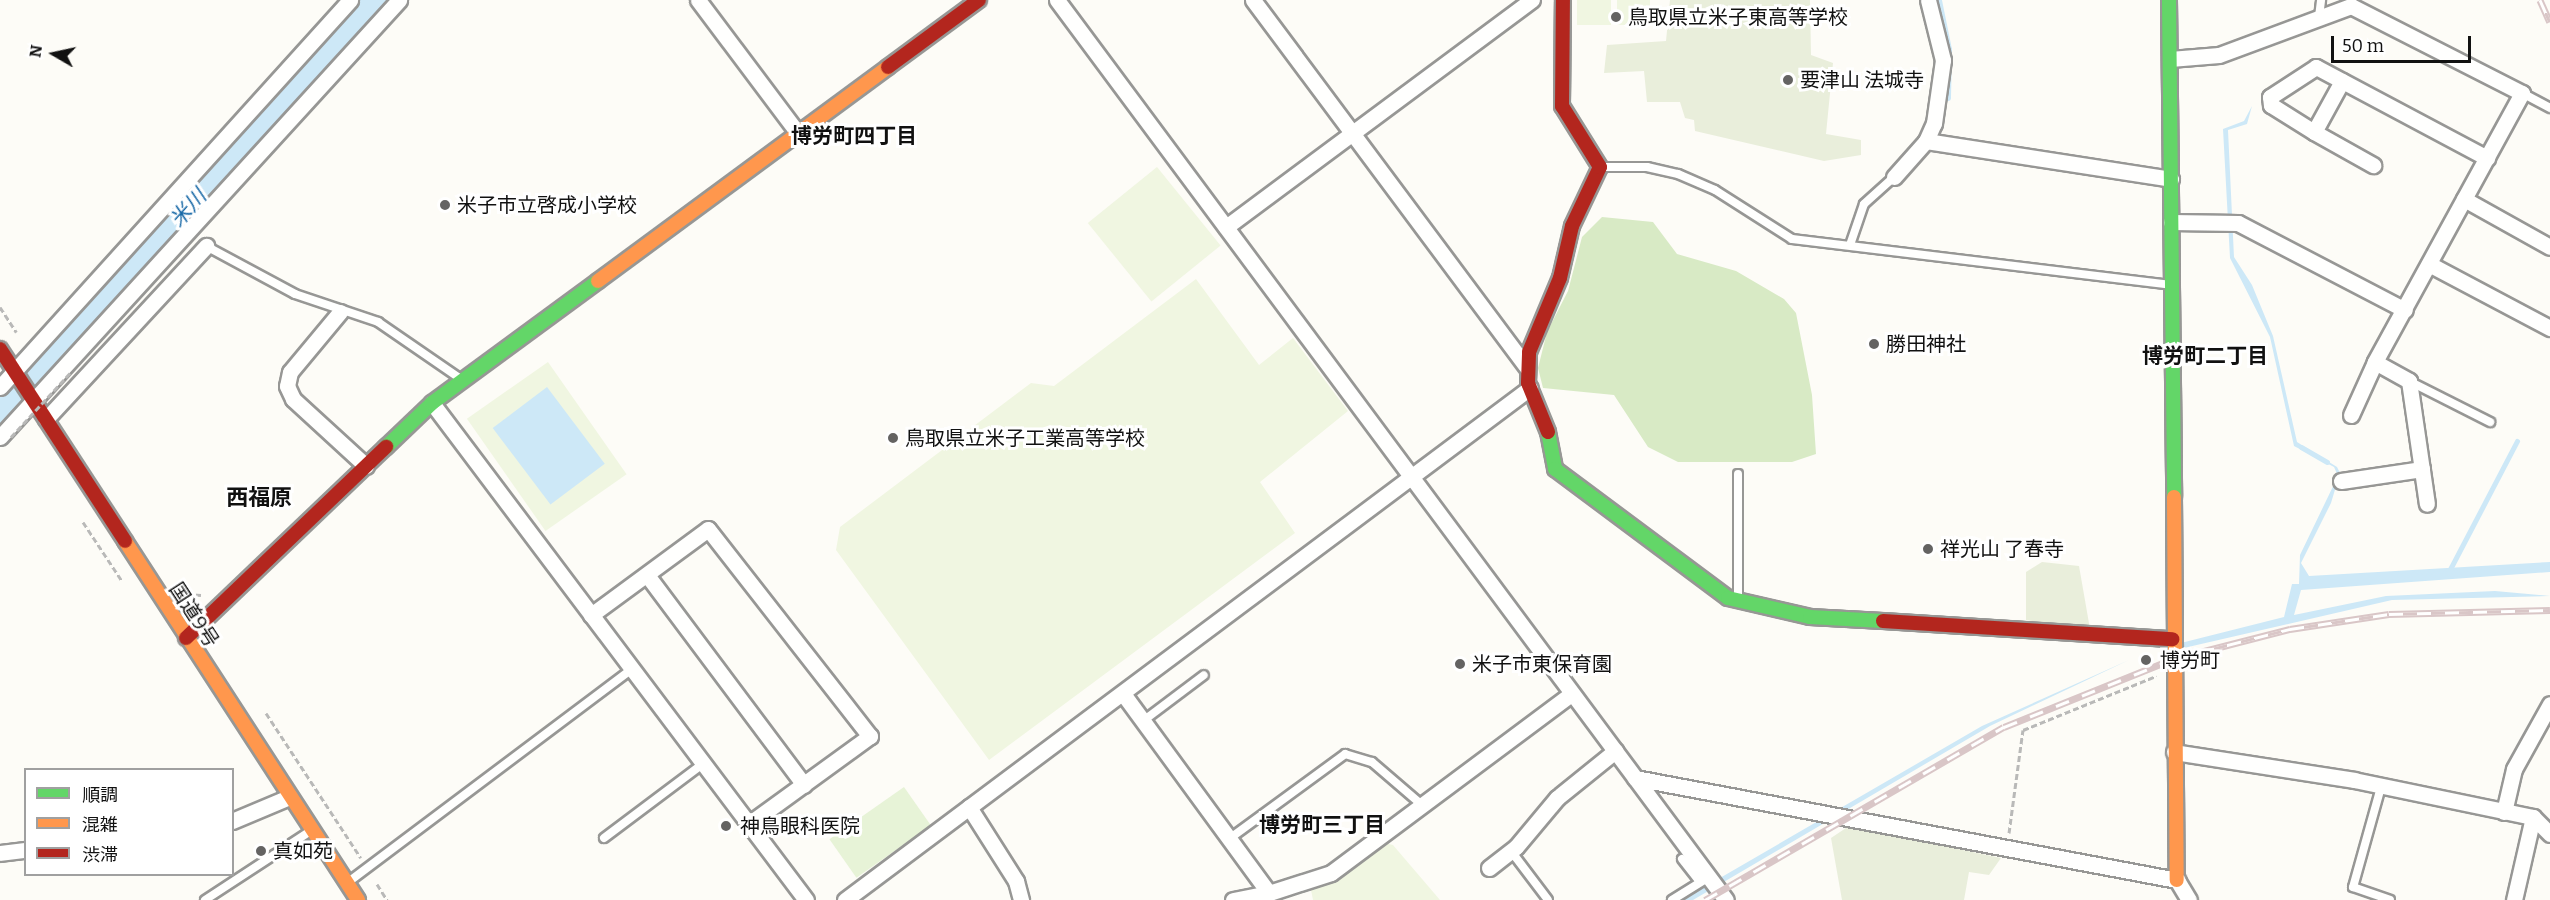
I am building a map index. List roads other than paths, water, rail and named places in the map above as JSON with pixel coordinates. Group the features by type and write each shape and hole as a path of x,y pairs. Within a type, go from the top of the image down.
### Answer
{"main road":[{"path":"186,638 432,403 464,382 979,0"},
{"path":"1563,0 1562,106 1600,167 1572,225 1560,278 1532,339 1527,368 1530,388 1546,421 1555,469 1688,571 1738,600 1810,617 2173,645"},
{"path":"2169,0 2174,752 2181,893"},
{"name":"国道9号","path":"0,349 358,900"}],"street":[{"path":"0,387 16,373 350,0"},
{"path":"6,437 399,0"},
{"path":"698,0 798,133"},
{"path":"1057,0 1413,476 1635,778 1704,880 1726,900"},
{"path":"1253,0 1527,368"},
{"path":"1226,227 1532,0"},
{"path":"1894,177 1926,141 1934,123 1943,60 1928,0"},
{"path":"2170,59 2219,54 2347,6 2358,8 2522,93 2375,362 2351,415"},
{"path":"2373,165 2271,105 2270,97 2316,67 2487,158"},
{"path":"2314,132 2342,81"},
{"path":"1926,141 2170,179"},
{"path":"2464,199 2550,247"},
{"path":"2171,222 2238,223 2405,310"},
{"path":"42,414 206,246"},
{"path":"2429,264 2550,328"},
{"path":"340,312 290,372 287,386 293,399 366,465"},
{"path":"2375,362 2409,381 2427,504"},
{"path":"845,900 1124,695 1530,388"},
{"path":"432,403 806,900"},
{"path":"2341,481 2422,469"},
{"path":"591,615 708,529 870,736 749,824"},
{"path":"647,575 804,785"},
{"path":"1233,900 1269,893 1331,873 1572,694"},
{"path":"1124,695 1269,893"},
{"path":"2504,812 2514,769 2548,712"},
{"path":"1489,868 1511,851 1557,798 1615,751"},
{"path":"2174,752 2381,787 2533,818 2550,834"},
{"path":"1635,778 1833,813 2181,893"},
{"path":"234,820 289,797"},
{"path":"969,807 1016,881 1021,900"},
{"path":"2514,900 2533,818"},
{"path":"0,853 24,850"}],"lane":[{"path":"2319,17 2321,0"},
{"path":"2522,93 2550,108"},
{"path":"1600,167 1647,167 1678,174 1732,200 1787,237 2171,285"},
{"path":"1850,245 1864,204 1894,177"},
{"path":"206,246 340,312 378,322 464,382"},
{"path":"2409,381 2490,422"},
{"path":"1738,474 1738,600"},
{"path":"347,883 633,668"},
{"path":"1143,721 1204,675"},
{"path":"1229,839 1345,754 1372,762 1422,805"},
{"path":"604,838 704,763"},
{"path":"2381,787 2353,887 2372,898 2390,900"},
{"path":"205,900 311,830"},
{"path":"1511,851 1548,900"},
{"path":"1672,900 1704,880 1682,859"}],"water":[{"path":"2252,106 2247,124 2228,130 2234,257 2252,285 2273,336 2297,442 2337,467 2340,473 2331,503 2301,563 2309,576 2550,562 2550,572 2301,590 2294,615 2386,596 2495,591 2550,596 2392,600 2162,653 2161,648 2284,617 2292,584 2299,584 2300,555 2338,476 2334,467 2294,446 2270,337 2230,258 2223,129 2244,121"},
{"path":"547,387 605,464 550,505 493,428"},
{"path":"2129,660 1990,726 1693,900 1682,900 1982,726"}],"waterway":[{"name":"米川","path":"0,416 377,0"},
{"path":"1939,0 1949,49 1948,98"},
{"path":"2448,573 2517,441"},
{"path":"2301,447 2327,462"}],"railway":[{"path":"2540,0 2550,22"},
{"path":"1705,900 2004,727 2173,659 2290,629 2389,614 2550,610"}],"place":[{"name":"鳥取県立米子東高等学校","path":"1616,17"},
{"name":"要津山 法城寺","path":"1788,80"},
{"name":"米子市立啓成小学校","path":"445,205"},
{"name":"勝田神社","path":"1874,344"},
{"name":"鳥取県立米子工業高等学校","path":"893,438"},
{"name":"祥光山 了春寺","path":"1928,549"},
{"name":"博労町","path":"2146,660"},
{"name":"米子市東保育園","path":"1460,664"},
{"name":"神鳥眼科医院","path":"726,826"},
{"name":"真如苑","path":"261,851"}],"district":[{"name":"博労町四丁目","path":"854,136"},
{"name":"博労町二丁目","path":"2205,356"},
{"name":"西福原","path":"259,498"},
{"name":"博労町三丁目","path":"1322,825"}]}
